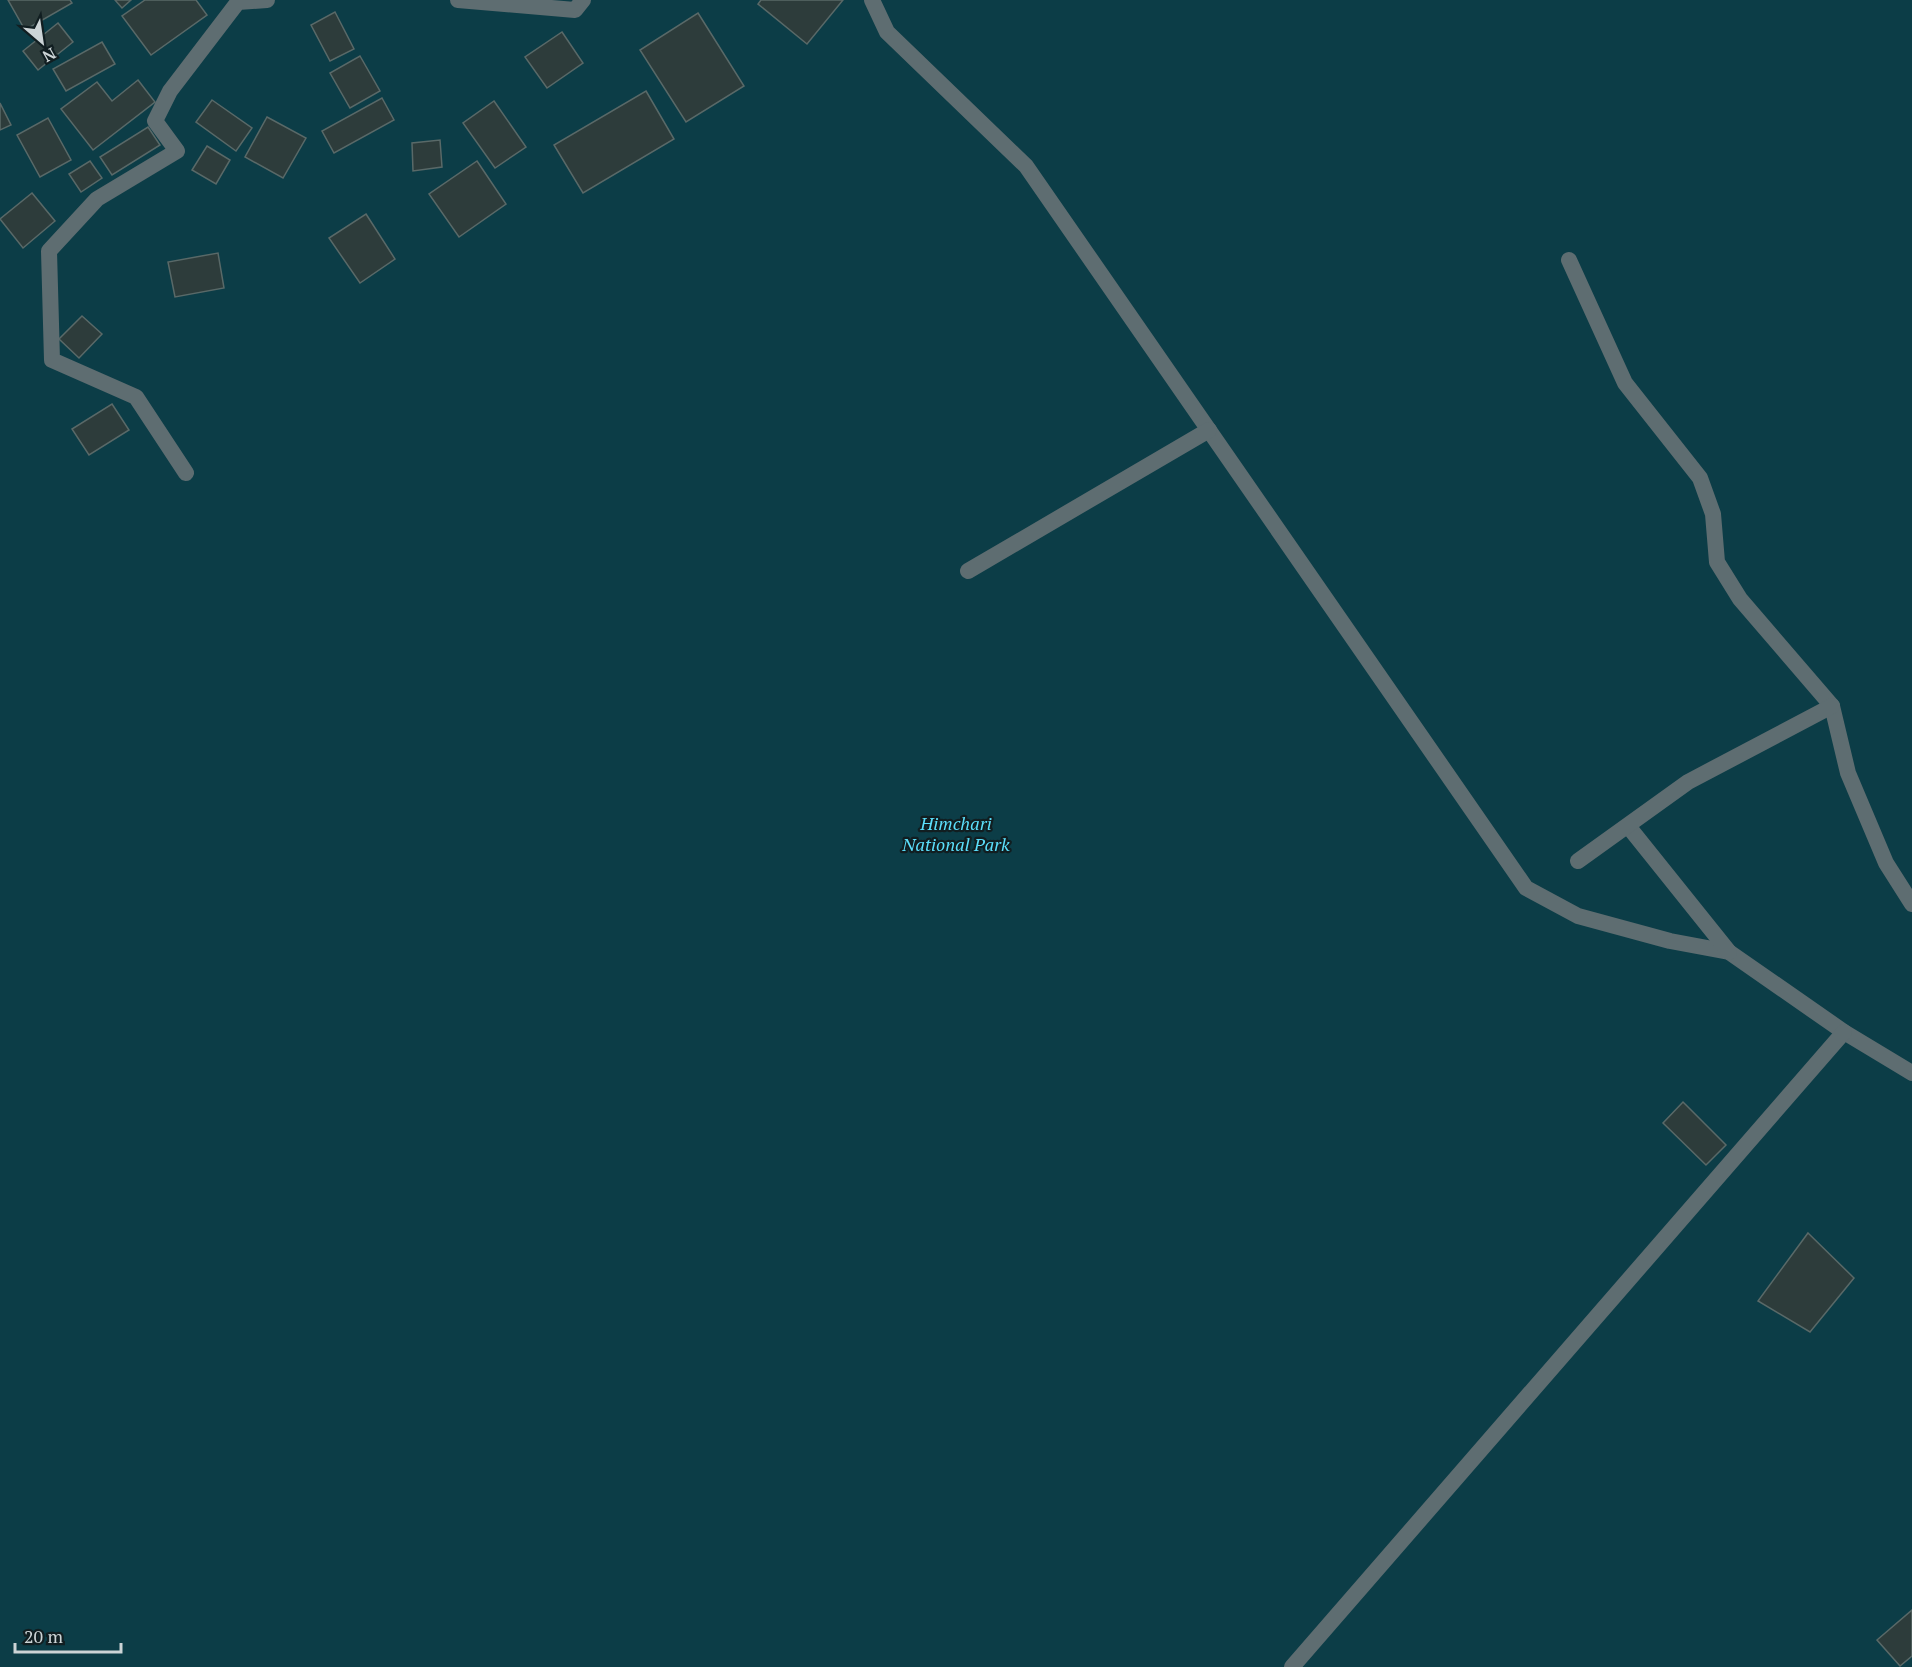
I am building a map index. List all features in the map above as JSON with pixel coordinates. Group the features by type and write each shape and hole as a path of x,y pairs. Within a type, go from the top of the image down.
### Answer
{"street":[{"path":"186,474 136,397 52,360 49,251 97,199 177,151 155,121 170,91 238,2 267,0"},
{"path":"458,0 575,10 583,0"},
{"path":"872,0 887,32 1026,166 1526,888 1578,916 1670,941 1730,952"},
{"path":"1569,260 1625,383 1700,478 1713,514 1717,562 1740,599 1832,706 1848,773 1886,862 1912,904"},
{"path":"968,571 1209,430"},
{"path":"1578,861 1688,782 1832,706"},
{"path":"1628,826 1730,952 1844,1032 1912,1073"},
{"path":"1292,1667 1844,1032"}],"green space":[{"name":"Himchari National Park","path":"0,0 1912,0 1912,1667 0,1667"}],"building":[{"path":"8,0 70,0 72,3 25,30"},
{"path":"115,0 131,0 122,8"},
{"path":"145,0 196,0 207,15 151,55 122,16"},
{"path":"761,0 843,0 807,44 758,4"},
{"path":"335,12 354,49 330,61 311,25"},
{"path":"698,13 744,86 686,122 640,50"},
{"path":"58,23 73,42 38,70 23,51"},
{"path":"562,32 583,63 547,88 525,57"},
{"path":"102,42 115,64 66,91 53,69"},
{"path":"360,56 380,91 350,108 330,73"},
{"path":"138,80 155,102 93,150 61,109 97,82 112,101"},
{"path":"646,91 674,139 583,193 554,145"},
{"path":"382,98 394,120 334,153 322,131"},
{"path":"212,100 252,128 236,151 196,122"},
{"path":"494,101 526,147 495,168 463,123"},
{"path":"0,103 11,125 0,130"},
{"path":"267,117 306,138 283,178 245,157"},
{"path":"48,118 71,160 40,177 17,135"},
{"path":"148,127 160,145 112,175 100,157"},
{"path":"440,140 442,167 413,171 412,143"},
{"path":"207,146 230,160 216,184 192,170"},
{"path":"90,161 102,178 81,192 69,174"},
{"path":"477,161 506,204 459,237 429,194"},
{"path":"32,193 55,221 23,248 0,219"},
{"path":"366,214 395,259 360,283 329,238"},
{"path":"218,253 224,288 175,297 168,262"},
{"path":"82,316 102,334 79,358 59,339"},
{"path":"112,404 129,430 89,455 72,429"},
{"path":"1683,1102 1726,1145 1706,1165 1663,1123"},
{"path":"1808,1233 1854,1278 1810,1332 1758,1301"},
{"path":"1912,1610 1912,1656 1900,1666 1877,1640"}]}
